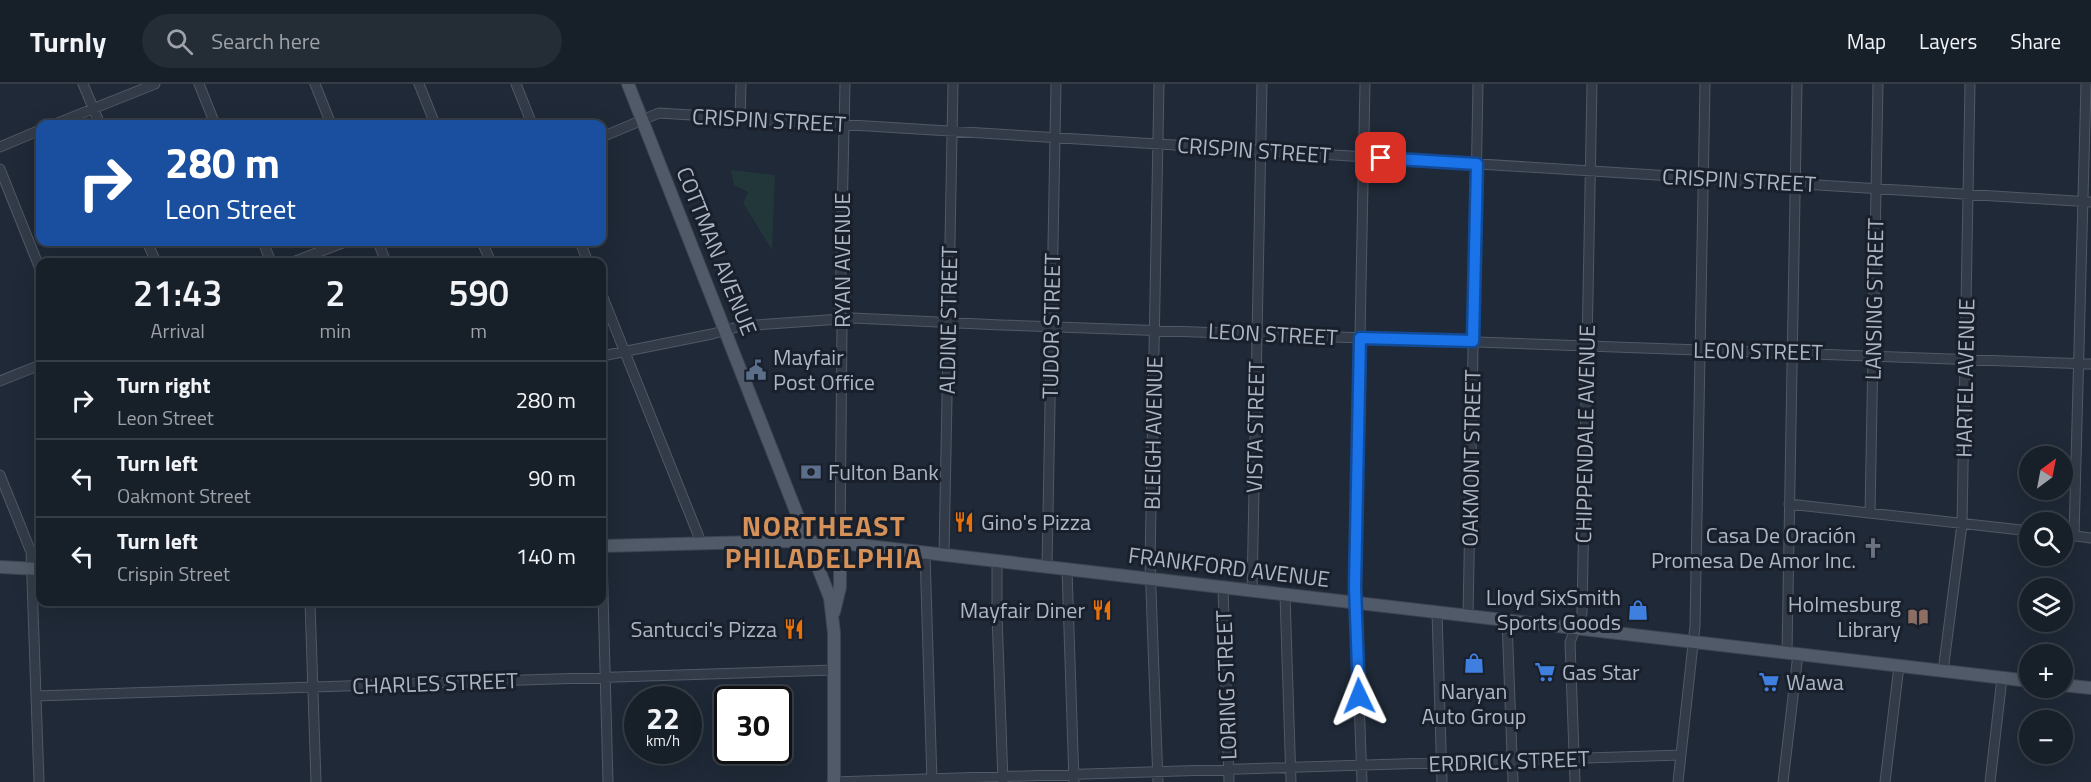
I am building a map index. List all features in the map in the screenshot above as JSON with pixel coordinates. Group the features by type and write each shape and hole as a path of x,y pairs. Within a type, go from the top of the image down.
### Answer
{"main road":[{"name":"COTTMAN AVENUE","path":"628,84 828,590 833,616 833,782"},
{"name":"FRANKFORD AVENUE","path":"606,546 701,542 840,543 2019,680"},
{"path":"833,616 840,587 840,543"},
{"path":"0,567 36,569"},
{"path":"2073,686 2091,688"}],"street":[{"path":"83,84 98,120"},
{"path":"65,120 155,84"},
{"path":"199,84 213,120"},
{"path":"315,84 329,120"},
{"path":"419,84 433,120"},
{"path":"516,84 530,120"},
{"path":"740,119 741,84"},
{"name":"RYAN AVENUE","path":"840,543 845,84"},
{"name":"ALDINE STREET","path":"944,555 953,84"},
{"name":"TUDOR STREET","path":"1047,567 1056,84"},
{"name":"BLEIGH AVENUE","path":"1158,782 1151,579 1159,84"},
{"name":"VISTA STREET","path":"1252,591 1262,84"},
{"path":"1362,782 1356,603 1365,84"},
{"name":"OAKMONT STREET","path":"1468,616 1478,84"},
{"name":"CHIPPENDALE AVENUE","path":"1575,782 1570,642 1582,613 1592,84"},
{"path":"1678,782 1694,642 1705,84"},
{"path":"1783,782 1792,653 1789,504 1797,84"},
{"name":"LANSING STREET","path":"1870,513 1878,84"},
{"name":"HARTEL AVENUE","path":"1943,671 1962,524 1970,84"},
{"path":"2086,84 2087,202 2078,363 2074,536 2091,538"},
{"name":"CRISPIN STREET","path":"606,135 659,113 2087,202"},
{"path":"0,147 36,132"},
{"path":"0,169 36,259"},
{"path":"303,258 335,246"},
{"path":"606,305 701,542"},
{"name":"LEON STREET","path":"606,355 741,326 842,319 2091,364"},
{"path":"0,381 36,367"},
{"path":"0,475 36,569 39,782"},
{"path":"1789,504 2019,530"},
{"path":"925,553 932,780"},
{"path":"997,562 1003,779"},
{"path":"1067,569 1074,778"},
{"name":"LORING STREET","path":"1223,587 1229,782"},
{"path":"1285,595 1291,782"},
{"path":"310,606 316,782"},
{"path":"604,606 608,782"},
{"path":"1437,612 1442,782"},
{"path":"1507,620 1513,782"},
{"path":"1885,782 1899,666"},
{"name":"CHARLES STREET","path":"36,696 834,670"},
{"path":"1990,782 2002,678"},
{"name":"ERDRICK STREET","path":"833,782 1074,778 1157,772 1681,755"}],"green space":[{"path":"731,170 775,175 772,250 743,203 748,192 734,185"}],"place":[{"name":"Mayfair Post Office","path":"756,370"},
{"name":"Fulton Bank","path":"811,472"},
{"name":"Gino's Pizza","path":"964,522"},
{"name":"Casa De Oración Promesa De Amor Inc.","path":"1873,548"},
{"name":"Mayfair Diner","path":"1102,610"},
{"name":"Lloyd SixSmith Sports Goods","path":"1638,610"},
{"name":"Holmesburg Library","path":"1918,617"},
{"name":"Santucci's Pizza","path":"794,629"},
{"name":"Naryan Auto Group","path":"1474,663"},
{"name":"Gas Star","path":"1545,672"},
{"name":"Wawa","path":"1769,682"}],"district":[{"name":"NORTHEAST PHILADELPHIA","path":"824,541"}],"route":[{"path":"1359,696 1355,587 1360,338 1473,341 1477,164 1381,158"}]}
